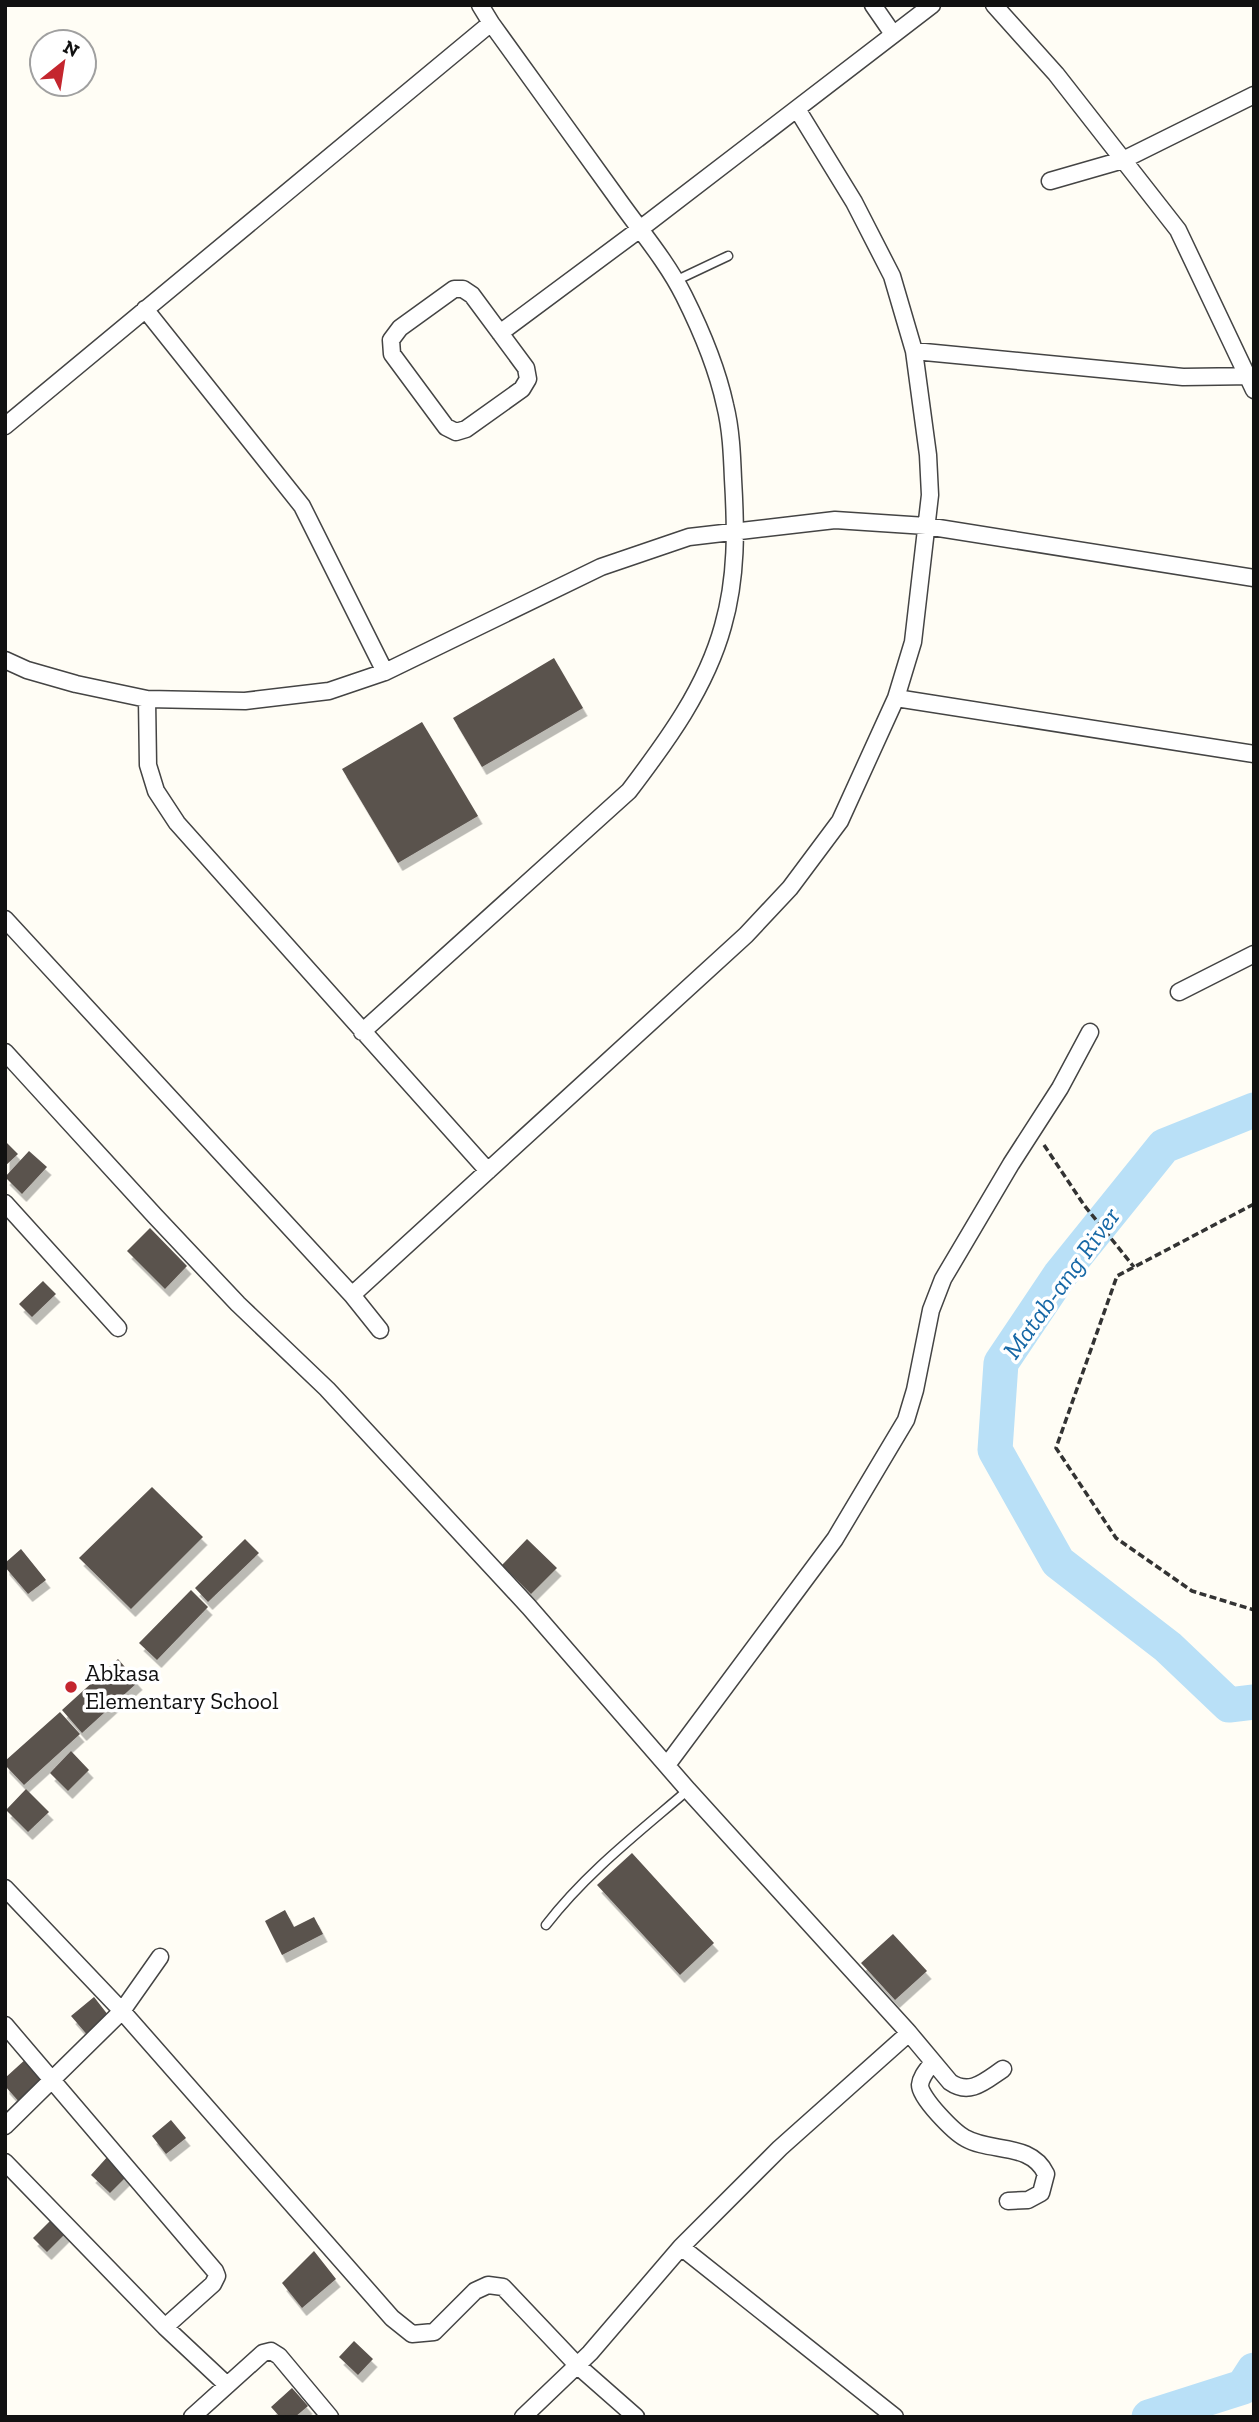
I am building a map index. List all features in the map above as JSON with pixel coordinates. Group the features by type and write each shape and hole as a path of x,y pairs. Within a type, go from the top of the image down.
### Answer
{"street":[{"path":"362,1032 628,791 663,747 686,710 723,627 734,571 736,530 731,443 725,405 713,363 675,281 480,5"},
{"path":"873,5 893,34"},
{"path":"500,332 640,229 933,5"},
{"path":"914,351 1183,377 1252,381 1178,230 1056,74 994,5"},
{"path":"5,426 491,23"},
{"path":"1050,181 1123,160 1254,95"},
{"path":"352,1295 746,934 790,888 840,821 896,698 913,642 930,495 928,456 914,351 892,276 854,202 797,109"},
{"path":"454,289 463,289 472,295 500,332 526,368 528,379 522,389 466,429 456,432 446,426 392,354 391,340 400,328 454,289"},
{"path":"145,309 302,506 385,672"},
{"path":"5,660 27,670 76,684 147,699 245,701 329,691 385,672 601,567 689,537 835,520 926,526 1254,578"},
{"path":"896,698 1254,754"},
{"path":"147,699 148,765 156,791 177,822 488,1171"},
{"path":"5,919 352,1295 380,1331"},
{"path":"1179,992 1254,954"},
{"path":"667,1765 835,1539 906,1420 915,1390 930,1310 943,1279 1060,1088 1090,1032"},
{"path":"5,1052 238,1304 327,1389 530,1607 688,1790 909,2033 950,2082 958,2088 973,2089 1003,2069"},
{"path":"5,1203 118,1328"},
{"path":"5,1888 122,2011 392,2318 412,2334 435,2332 475,2291 488,2285 503,2287 578,2366 636,2417"},
{"path":"5,2126 122,2011 160,1958"},
{"path":"5,2025 215,2271 217,2276 213,2284 165,2327"},
{"path":"523,2417 606,2337 681,2247 780,2148 909,2033"},
{"path":"933,2062 920,2081 921,2090 942,2118 963,2137 979,2144 1016,2150 1043,2168 1046,2174 1041,2193 1028,2200 1008,2201"},
{"path":"5,2162 165,2327 227,2385"},
{"path":"681,2247 895,2417"},
{"path":"192,2417 263,2353 271,2351 279,2356 330,2417"}],"lane":[{"path":"675,281 728,256"},
{"path":"547,1925 585,1879 688,1790"}],"path":[{"path":"1033,1129 1084,1205 1134,1267"},
{"path":"1254,1204 1117,1276 1056,1448 1116,1538 1192,1591 1254,1610"}],"building":[{"path":"554,658 583,708 482,767 453,718"},
{"path":"422,722 478,816 398,863 342,769"},
{"path":"5,1141 18,1154 5,1166"},
{"path":"29,1151 47,1167 22,1194 5,1177"},
{"path":"150,1228 187,1266 165,1289 127,1251"},
{"path":"43,1281 56,1294 32,1317 19,1304"},
{"path":"152,1487 203,1537 131,1609 79,1558"},
{"path":"245,1539 259,1553 208,1602 195,1588"},
{"path":"527,1539 557,1568 531,1594 502,1565"},
{"path":"21,1549 46,1580 28,1594 5,1567 5,1563"},
{"path":"191,1590 208,1607 157,1660 139,1643"},
{"path":"118,1659 138,1682 82,1733 62,1710"},
{"path":"60,1712 80,1734 24,1785 5,1765 5,1761"},
{"path":"71,1751 89,1770 68,1791 50,1773"},
{"path":"26,1789 49,1812 28,1832 6,1810"},
{"path":"632,1853 714,1943 680,1975 597,1885"},
{"path":"285,1910 294,1927 314,1917 323,1934 282,1955 265,1921"},
{"path":"893,1934 927,1971 895,2000 861,1963"},
{"path":"94,1997 112,2020 90,2038 71,2016"},
{"path":"27,2058 47,2080 21,2104 5,2086 5,2078"},
{"path":"171,2120 186,2138 166,2154 152,2136"},
{"path":"109,2155 129,2174 110,2193 91,2175"},
{"path":"52,2219 66,2233 47,2252 33,2238"},
{"path":"314,2251 336,2279 302,2308 282,2283"},
{"path":"354,2341 373,2359 358,2375 339,2357"},
{"path":"292,2388 308,2406 295,2417 280,2417 271,2407"}],"waterway":[{"name":"Matab-ang River","path":"1254,1110 1164,1146 1060,1275 1001,1363 995,1450 1058,1562 1168,1647 1229,1705 1254,1702"},
{"name":"Matab-ang River","path":"1149,2417 1243,2387 1254,2370"}],"place":[{"name":"Abkasa Elementary School","path":"71,1687"}]}
